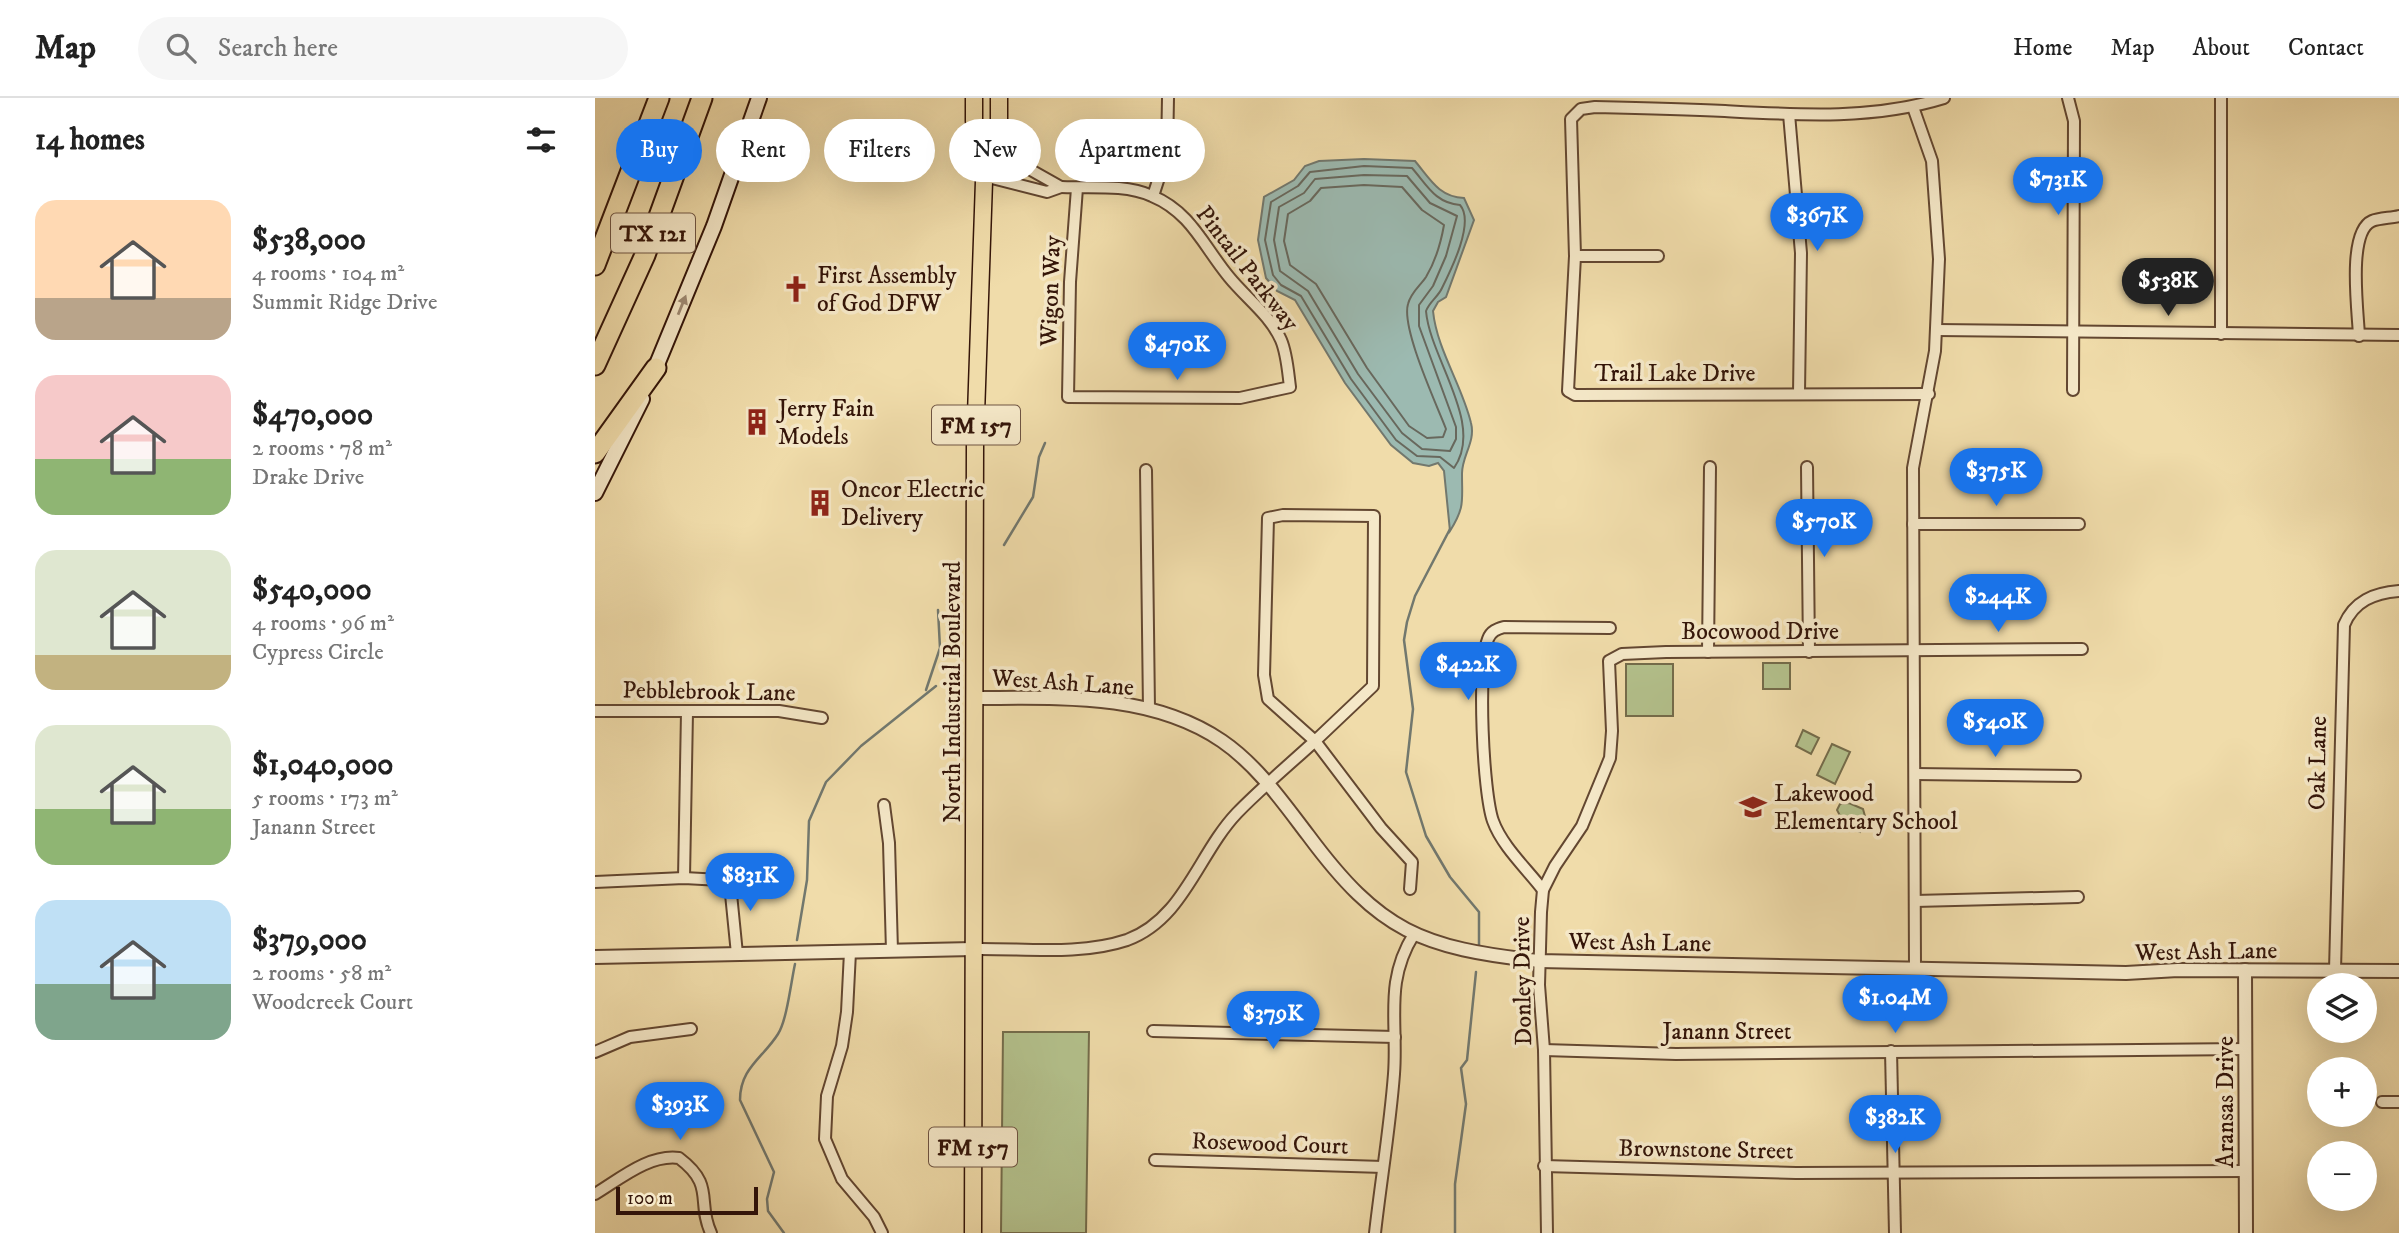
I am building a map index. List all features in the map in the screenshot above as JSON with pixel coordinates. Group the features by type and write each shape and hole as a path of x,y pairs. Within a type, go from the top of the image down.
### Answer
{"highway":[{"name":"TX 121","path":"595,265 659,98"},
{"name":"TX 121","path":"595,365 645,255 702,98"},
{"path":"595,453 656,368"}],"main road":[{"path":"595,493 656,368 714,226 759,98"},
{"name":"North Industrial Boulevard","path":"974,98 974,119"},
{"name":"North Industrial Boulevard","path":"999,98 999,119"},
{"name":"North Industrial Boulevard","path":"973,1233 975,444 984,182"}],"street":[{"path":"1153,196 1168,147 1168,98"},
{"path":"1799,393 1801,253 1789,114 1868,113 1913,107 1944,98"},
{"path":"2068,98 2074,121 2073,390"},
{"path":"2221,98 2221,334"},
{"name":"Trail Lake Drive","path":"1789,114 1595,107 1581,109 1571,119 1575,256 1567,388 1575,395 1929,394"},
{"path":"1913,107 1932,161 1937,201 1937,330 1929,394 1913,468 1915,969"},
{"name":"Pintail Parkway","path":"1041,175 1061,187 1123,189 1153,196 1173,208 1193,226 1230,278 1273,326 1284,350 1290,387"},
{"name":"Pintail Parkway","path":"1006,182 1053,192 1061,187"},
{"path":"1027,188 1030,182"},
{"name":"Wigon Way","path":"1077,188 1070,282 1068,397 1248,397 1290,387"},
{"path":"2359,336 2356,246 2362,231 2372,221 2399,216"},
{"path":"1575,256 1658,256"},
{"path":"1937,330 2399,335"},
{"path":"1708,652 1710,467"},
{"path":"1807,467 1809,652"},
{"path":"1146,470 1149,709"},
{"path":"595,957 1072,949 1104,946 1147,930 1178,901 1207,852 1235,814 1315,741 1373,687 1374,516 1268,518 1263,674 1268,699 1315,741 1381,828 1412,862 1410,889"},
{"path":"1913,524 2079,524"},
{"name":"Oak Lane","path":"2335,971 2344,625 2349,612 2363,601 2375,595 2399,591"},
{"path":"1543,890 1499,833 1489,810 1484,747 1484,664 1487,642 1494,631 1504,626 1609,628"},
{"name":"Bocowood Drive","path":"1609,661 1622,654 2082,649"},
{"name":"Donley Drive","path":"1547,1233 1544,1050 1539,961 1543,890 1555,866 1582,826 1609,758 1612,731 1609,661"},
{"name":"West Ash Lane","path":"975,698 1094,701 1149,709 1188,723 1222,741 1269,783 1339,876 1369,906 1414,934 1478,954 1539,961 2126,973 2245,970 2399,971"},
{"name":"Pebblebrook Lane","path":"595,712 779,711 822,718"},
{"path":"684,878 687,712"},
{"path":"1915,774 2075,776"},
{"path":"884,805 889,843 892,951"},
{"path":"595,882 684,878 714,879 725,884 731,894 735,917 737,954"},
{"path":"1915,901 2078,897"},
{"path":"1375,1233 1395,1037 1393,1010 1396,970 1414,934"},
{"path":"850,952 847,1012 842,1046 827,1096 825,1139 842,1179 874,1217 882,1233"},
{"name":"Aransas Drive","path":"2245,970 2246,1233"},
{"path":"595,1052 630,1037 691,1029"},
{"path":"1153,1031 1395,1037"},
{"name":"Janann Street","path":"1544,1050 1676,1054 2246,1049"},
{"path":"1891,1051 1895,1233"},
{"path":"2382,1102 2399,1102"},
{"path":"595,1194 648,1163 661,1158 680,1158 696,1172 705,1192 711,1233"},
{"name":"Rosewood Court","path":"1155,1160 1383,1167"},
{"name":"Brownstone Street","path":"1544,1166 1796,1173 2246,1171"}],"green space":[{"path":"1763,663 1790,663 1790,689 1763,689"},
{"path":"1626,664 1673,664 1673,716 1626,716"},
{"path":"1803,730 1819,738 1811,754 1796,746"},
{"path":"1832,744 1850,752 1835,784 1817,775"},
{"path":"1849,803 1863,809 1866,820 1860,832 1845,825 1837,810 1840,804"},
{"path":"1003,1032 1089,1032 1086,1233 1001,1233"}],"water":[{"path":"1319,161 1415,161 1441,191 1464,198 1474,220 1446,297 1438,302 1433,311 1439,340 1467,409 1472,430 1462,468 1460,510 1450,531 1444,471 1438,463 1429,466 1413,463 1391,445 1345,383 1295,300 1277,291 1266,278 1258,240 1264,197 1294,180 1305,166"}],"waterway":[{"path":"1004,545 1033,497 1039,457 1045,443"},
{"path":"1450,529 1415,596 1407,622 1404,640 1413,709 1406,772 1426,836 1450,877 1479,912 1479,945"},
{"path":"926,690 940,648 938,610"},
{"path":"797,940 807,880 809,821 826,782 861,746 936,686"},
{"path":"784,1233 768,1211 767,1199 774,1172 740,1100 748,1071 781,1028 795,964"},
{"path":"1455,1233 1455,1184 1466,1104 1461,1068 1467,1060 1476,972"}],"place":[{"name":"First Assembly of God DFW","path":"796,289"},
{"name":"Jerry Fain Models","path":"757,422"},
{"name":"Oncor Electric Delivery","path":"820,503"},
{"name":"Lakewood Elementary School","path":"1753,807"}]}
